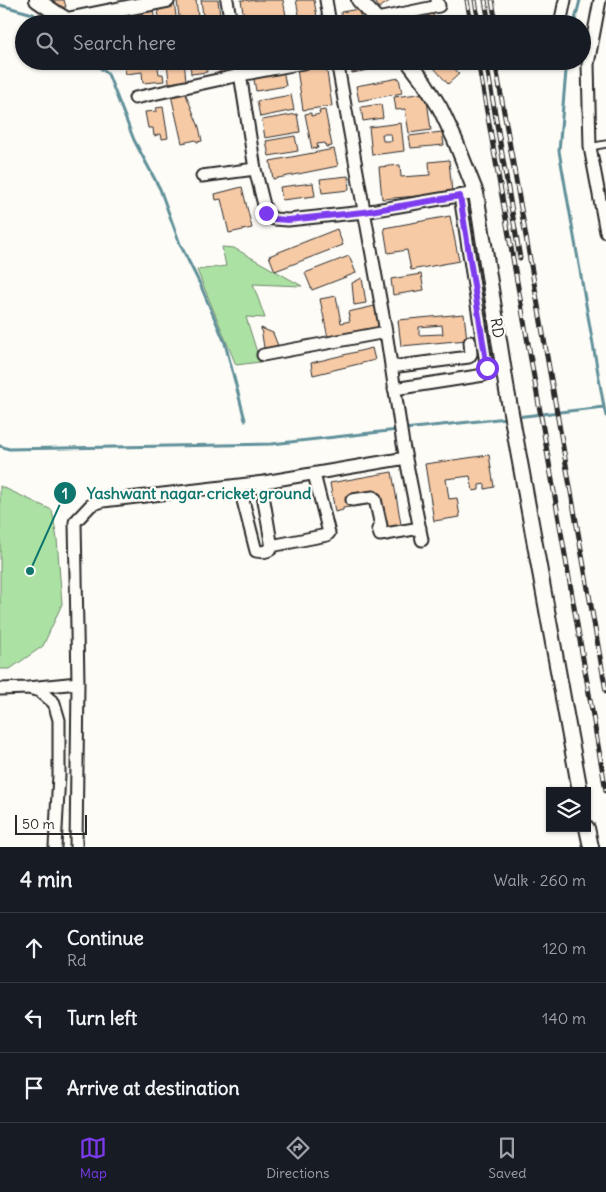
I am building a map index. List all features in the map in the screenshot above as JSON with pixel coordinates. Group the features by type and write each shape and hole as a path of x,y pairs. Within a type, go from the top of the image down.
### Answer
{"street":[{"path":"37,0 58,15"},
{"path":"92,15 167,0"},
{"path":"227,0 230,15"},
{"path":"326,0 328,15"},
{"path":"359,0 373,15"},
{"path":"405,15 439,6 437,0"},
{"path":"562,15 566,0"},
{"path":"591,48 600,0"},
{"path":"239,70 255,169 266,213 274,219 288,220 364,212 476,193"},
{"path":"135,98 266,70"},
{"path":"339,70 386,332 403,444 422,540"},
{"path":"415,70 440,108 476,193 515,438 579,787"},
{"path":"588,70 590,147 606,232"},
{"path":"202,176 255,169"},
{"name":"RD","path":"394,390 484,375 487,368 460,196"},
{"path":"263,355 386,332"},
{"path":"391,367 469,358 471,354 470,342"},
{"path":"76,847 78,683 76,522 91,504 260,483 406,458"},
{"path":"271,546 327,535 329,533 314,474"},
{"path":"239,485 256,551 267,551 271,550 271,546 260,483"},
{"path":"352,500 373,497 375,499 381,526 378,529 380,535 420,528"},
{"path":"317,515 322,536"},
{"path":"0,689 78,683"},
{"path":"28,688 40,691 54,703 59,720 59,775 55,847"},
{"path":"588,832 591,847"}],"lane":[{"path":"590,147 606,144"}],"green space":[{"path":"222,247 234,248 302,286 253,284 265,318 246,317 260,362 236,365 197,270 226,266"},
{"path":"0,486 52,510 57,539 62,604 43,646 10,669 0,669"}],"building":[{"path":"50,0 64,0 66,7 56,8 55,3 51,4"},
{"path":"196,0 198,15 179,15 177,1"},
{"path":"201,0 218,0 220,15 203,15"},
{"path":"241,0 283,0 286,15 244,15"},
{"path":"296,0 314,0 317,15 299,15"},
{"path":"374,0 391,0 379,8"},
{"path":"174,1 176,15 159,15 157,4"},
{"path":"153,8 154,15 136,15 135,10"},
{"path":"359,9 360,15 342,15 341,12"},
{"path":"125,70 158,70 159,74 163,74 164,81 143,83 142,72 126,74"},
{"path":"168,70 185,70 186,81 169,83"},
{"path":"191,70 207,70 207,72 191,74"},
{"path":"220,70 232,70 232,71 220,73"},
{"path":"283,70 286,86 256,91 253,74"},
{"path":"297,70 327,70 332,106 303,110"},
{"path":"352,70 368,70 352,73"},
{"path":"436,70 456,70 459,74 448,84"},
{"path":"399,78 402,93 359,101 356,86"},
{"path":"185,92 199,127 202,141 197,142 196,140 182,143 171,95"},
{"path":"426,93 431,130 409,133 405,109 396,110 394,97"},
{"path":"291,95 294,110 260,117 257,101"},
{"path":"381,104 383,118 363,121 361,107"},
{"path":"163,107 168,138 162,139 161,134 154,136 153,128 148,128 145,112 157,111 156,108"},
{"path":"325,110 332,146 326,147 325,143 317,144 318,148 312,149 305,114 311,113 311,116 320,114 319,111"},
{"path":"297,114 300,132 265,138 262,120"},
{"path":"401,123 404,151 372,155 369,127","holes":["382,134 391,134 392,141 383,141"]},
{"path":"442,132 444,145 411,148 409,136"},
{"path":"295,136 298,151 269,156 266,141"},
{"path":"334,149 338,166 273,179 270,161"},
{"path":"449,160 452,193 382,199 379,167 400,165 401,177 430,175 429,162"},
{"path":"348,176 349,190 322,193 320,179"},
{"path":"313,183 315,196 282,200 280,187"},
{"path":"242,187 252,228 229,233 221,199 216,200 215,194"},
{"path":"450,216 459,261 411,270 407,250 388,253 384,228"},
{"path":"337,229 343,245 275,271 269,256"},
{"path":"349,256 356,273 312,290 305,273"},
{"path":"421,274 424,290 393,295 391,279"},
{"path":"362,278 366,303 354,305 352,283"},
{"path":"336,296 341,323 350,321 348,312 375,306 379,327 328,338 320,299"},
{"path":"464,314 467,340 401,346 398,320","holes":["442,325 443,334 419,335 419,327"]},
{"path":"261,328 273,333 280,351 265,354"},
{"path":"372,348 375,360 313,375 311,363"},
{"path":"489,455 494,487 485,489 485,484 479,485 479,490 473,491 470,476 446,479 449,499 457,498 460,517 434,521 425,464"},
{"path":"392,472 402,530 386,530 380,493 349,498 350,507 335,512 330,483"}],"waterway":[{"path":"576,15 580,0"},
{"path":"0,5 34,15"},
{"path":"103,70 108,74 134,140 160,189 180,244 200,284 225,343 245,420"},
{"path":"566,71 559,151 604,407"},
{"path":"516,417 604,407 606,416"},
{"path":"404,429 507,418"},
{"path":"0,446 9,449 272,444 398,430"}],"railway":[{"path":"467,0 470,15"},
{"path":"475,0 478,15"},
{"path":"485,0 488,15"},
{"path":"492,0 494,15"},
{"path":"480,70 606,791"},
{"path":"488,70 520,258"},
{"path":"497,70 606,691"}],"place":[{"name":"Yashwant nagar cricket ground","path":"30,571"}],"route":[{"path":"266,213 274,219 288,220 364,212 460,196 487,368"}]}
